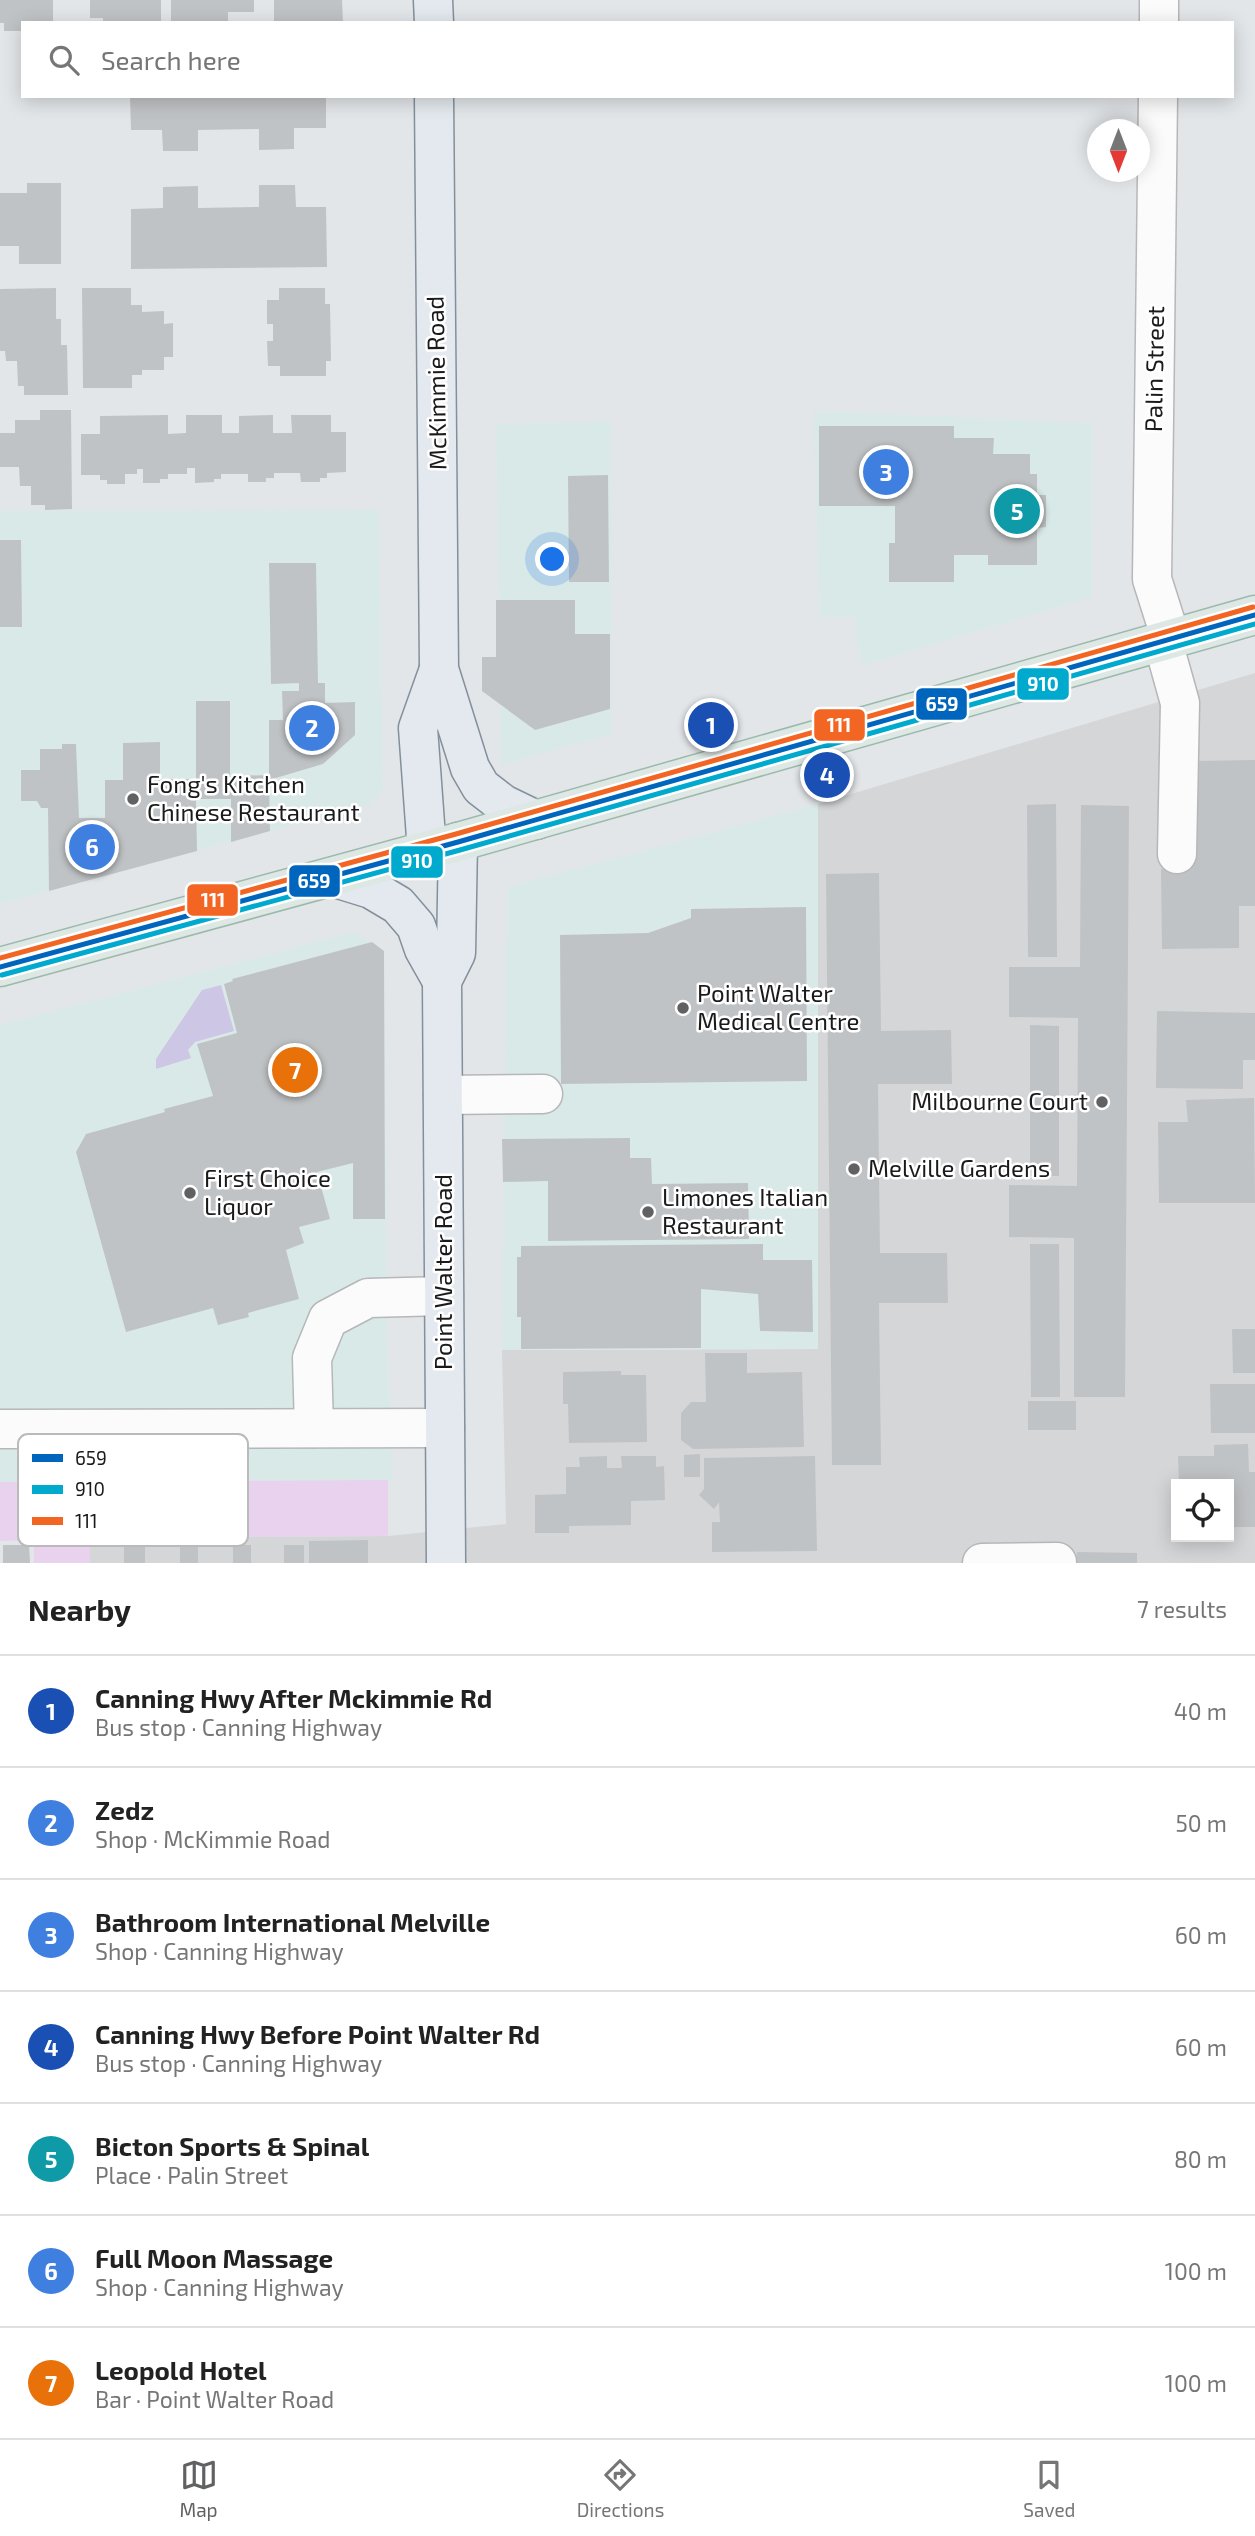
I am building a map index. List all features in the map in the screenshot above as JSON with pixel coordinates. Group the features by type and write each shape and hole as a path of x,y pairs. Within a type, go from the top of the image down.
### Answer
{"highway":[{"path":"0,967 536,820 1255,615"}],"main road":[{"path":"433,0 434,21"},
{"name":"McKimmie Road","path":"434,98 439,669 470,768 481,787 503,804 536,820"},
{"name":"McKimmie Road","path":"439,669 418,729 443,846"},
{"name":"Point Walter Road","path":"443,846 456,953 442,981 446,1563"},
{"name":"Point Walter Road","path":"332,877 371,889 398,905 416,926 424,948 442,981"}],"street":[{"path":"1159,0 1159,21"},
{"name":"Palin Street","path":"1158,98 1152,579 1180,703 1177,854"},
{"path":"443,1095 543,1094"},
{"path":"314,1429 312,1358 328,1319 368,1298 444,1296"},
{"path":"0,1429 445,1428"},
{"path":"982,1563 1057,1562"}],"shaded area":[{"path":"814,411 1093,423 1092,597 864,665 856,641 855,617 819,617"},
{"path":"611,421 612,734 501,765 496,424"},
{"path":"379,510 383,790 370,804 0,904 0,511"},
{"path":"1255,673 1255,1563 90,1563 90,1546 248,1546 248,1537 388,1536 506,1524 502,1350 818,1349 818,804"},
{"path":"818,804 818,1349 502,1350 507,887"},
{"path":"354,932 384,951 387,1335 393,1480 248,1481 248,1434 18,1434 18,1482 0,1482 0,1025"},
{"path":"221,985 234,1031 195,1042 188,1050 191,1058 156,1069 156,1059 202,990"},
{"path":"388,1480 388,1536 248,1537 248,1481"},
{"path":"0,1482 18,1482 18,1540 0,1541"},
{"path":"34,1546 90,1546 90,1563 34,1563"}],"building":[{"path":"0,0 53,0 53,21 21,21 21,31 4,31 4,23 0,23"},
{"path":"90,0 161,0 161,21 103,21 103,18 90,18"},
{"path":"171,0 254,0 254,12 228,12 228,21 171,21"},
{"path":"274,0 342,0 343,21 274,21"},
{"path":"130,98 326,98 326,128 294,128 294,149 259,150 259,129 198,130 198,151 163,151 162,130 131,130"},
{"path":"27,183 61,183 61,264 19,264 19,246 0,246 0,193 27,193"},
{"path":"259,185 295,185 296,207 326,207 327,267 131,269 131,209 163,208 163,187 198,186 198,208 259,207"},
{"path":"56,288 56,319 61,319 61,345 67,345 68,395 24,395 24,386 18,386 17,361 6,361 5,351 0,351 0,289"},
{"path":"82,288 131,288 131,305 142,305 142,312 164,311 164,324 173,323 173,357 164,357 164,370 142,370 142,375 132,375 132,388 83,388"},
{"path":"279,288 325,288 325,304 330,304 331,361 326,361 326,376 280,376 280,366 268,366 267,341 273,341 273,324 267,324 267,300 279,300"},
{"path":"40,410 71,410 72,509 45,510 45,505 31,505 31,486 20,486 19,467 0,467 0,433 15,433 15,420 40,420"},
{"path":"168,415 168,434 186,433 186,415 222,415 222,433 239,433 239,416 273,415 273,433 292,433 291,415 331,415 331,432 346,432 346,472 327,473 327,478 320,478 320,482 301,482 300,473 274,473 274,478 266,478 266,482 248,482 248,474 221,474 221,479 214,479 214,482 195,483 195,468 187,468 187,474 168,474 168,479 160,479 160,483 143,483 143,469 137,469 137,474 125,474 125,484 107,484 107,480 100,480 100,475 81,475 81,434 100,434 100,416"},
{"path":"819,426 954,426 954,438 994,438 993,454 1030,454 1030,474 1037,474 1037,495 1046,495 1046,527 1037,528 1037,565 988,565 988,555 954,555 954,582 889,582 889,543 895,543 895,506 819,506"},
{"path":"608,475 609,582 569,582 568,476"},
{"path":"0,540 21,540 22,627 0,627"},
{"path":"269,563 316,563 318,683 325,683 325,703 355,702 355,735 323,764 269,780 270,831 231,842 231,799 196,799 197,851 49,891 48,808 41,808 37,801 21,801 21,770 40,770 40,749 62,749 62,744 76,744 79,818 105,818 105,780 123,780 123,743 160,742 160,779 196,779 196,701 230,701 230,776 269,775 269,720 283,720 282,691 299,691 299,683 271,684"},
{"path":"496,600 575,600 575,634 610,634 610,709 535,730 482,691 482,657 496,657"},
{"path":"1255,760 1255,906 1239,906 1239,948 1162,949 1161,869 1190,869 1194,761"},
{"path":"1056,804 1057,957 1028,957 1027,805"},
{"name":"Milbourne Court","path":"1081,805 1129,806 1125,1397 1074,1397 1074,1238 1009,1237 1009,1185 1077,1186 1078,1018 1009,1017 1009,967 1080,967"},
{"name":"Melville Gardens","path":"879,873 881,1031 951,1030 952,1084 878,1084 880,1253 947,1253 948,1303 879,1303 881,1465 832,1465 826,874"},
{"name":"Point Walter Medical Centre","path":"806,907 807,1081 561,1084 560,935 648,933 691,918 691,909"},
{"path":"372,942 384,951 385,1219 353,1219 353,1163 317,1172 330,1219 299,1227 304,1243 286,1250 299,1299 248,1313 249,1317 218,1325 213,1308 126,1332 76,1152 86,1134 213,1096 197,1044 237,1033 224,984 233,981 232,979"},
{"path":"1157,1011 1255,1013 1255,1060 1243,1060 1243,1089 1156,1088"},
{"path":"1030,1025 1059,1026 1059,1176 1030,1176"},
{"path":"1254,1098 1255,1203 1159,1203 1158,1122 1188,1122 1186,1100"},
{"name":"Limones Italian Restaurant","path":"630,1138 630,1158 651,1158 652,1184 748,1183 749,1239 548,1241 548,1181 503,1182 502,1139"},
{"path":"763,1244 763,1260 812,1260 813,1332 760,1331 758,1294 701,1289 701,1348 521,1349 521,1317 517,1317 517,1257 521,1257 521,1246"},
{"path":"1030,1244 1059,1244 1060,1397 1031,1397"},
{"path":"1232,1329 1255,1329 1255,1373 1233,1373"},
{"path":"705,1353 747,1353 747,1373 802,1372 804,1447 693,1449 681,1440 681,1413 691,1402 706,1402"},
{"path":"621,1371 621,1375 646,1375 647,1442 569,1443 568,1404 563,1404 563,1372"},
{"path":"1210,1384 1255,1384 1255,1433 1211,1433"},
{"path":"1028,1401 1076,1401 1076,1430 1028,1430"},
{"path":"1248,1444 1249,1472 1255,1472 1255,1527 1234,1527 1234,1479 1179,1479 1178,1456 1214,1456 1214,1445"},
{"path":"700,1454 700,1477 684,1477 684,1455"},
{"path":"607,1456 607,1468 622,1468 621,1456 656,1456 656,1467 664,1466 665,1500 631,1501 631,1525 569,1526 569,1533 535,1533 535,1495 566,1494 566,1467 580,1467 579,1457"},
{"path":"815,1456 817,1551 712,1552 712,1522 720,1522 719,1502 714,1509 699,1495 704,1489 704,1458"},
{"path":"368,1540 368,1563 309,1563 309,1541"},
{"path":"3,1545 29,1546 30,1563 3,1563"},
{"path":"251,1545 251,1563 233,1563 233,1546"},
{"path":"284,1545 304,1545 304,1563 284,1563"},
{"path":"124,1546 145,1546 145,1563 124,1563"},
{"path":"198,1546 198,1563 180,1563 180,1547"},
{"path":"1077,1552 1137,1553 1137,1563 1076,1563"}],"transit line":[{"name":"111","path":"0,958 456,834 1253,607"},
{"name":"659","path":"0,967 458,842 1255,615"},
{"name":"910","path":"2,975 460,850 1255,624"}],"place":[{"name":"Bathroom International Melville","path":"886,472"},
{"name":"Bicton Sports & Spinal","path":"1017,511"},
{"name":"Canning Hwy After Mckimmie Rd","path":"711,725"},
{"name":"Zedz","path":"312,728"},
{"name":"Canning Hwy Before Point Walter Rd","path":"827,775"},
{"name":"Fong's Kitchen Chinese Restaurant","path":"133,799"},
{"name":"Full Moon Massage","path":"92,847"},
{"name":"Point Walter Medical Centre","path":"683,1008"},
{"name":"Leopold Hotel","path":"295,1070"},
{"name":"Milbourne Court","path":"1102,1102"},
{"name":"Melville Gardens","path":"854,1169"},
{"name":"First Choice Liquor","path":"190,1193"},
{"name":"Limones Italian Restaurant","path":"648,1212"}]}
